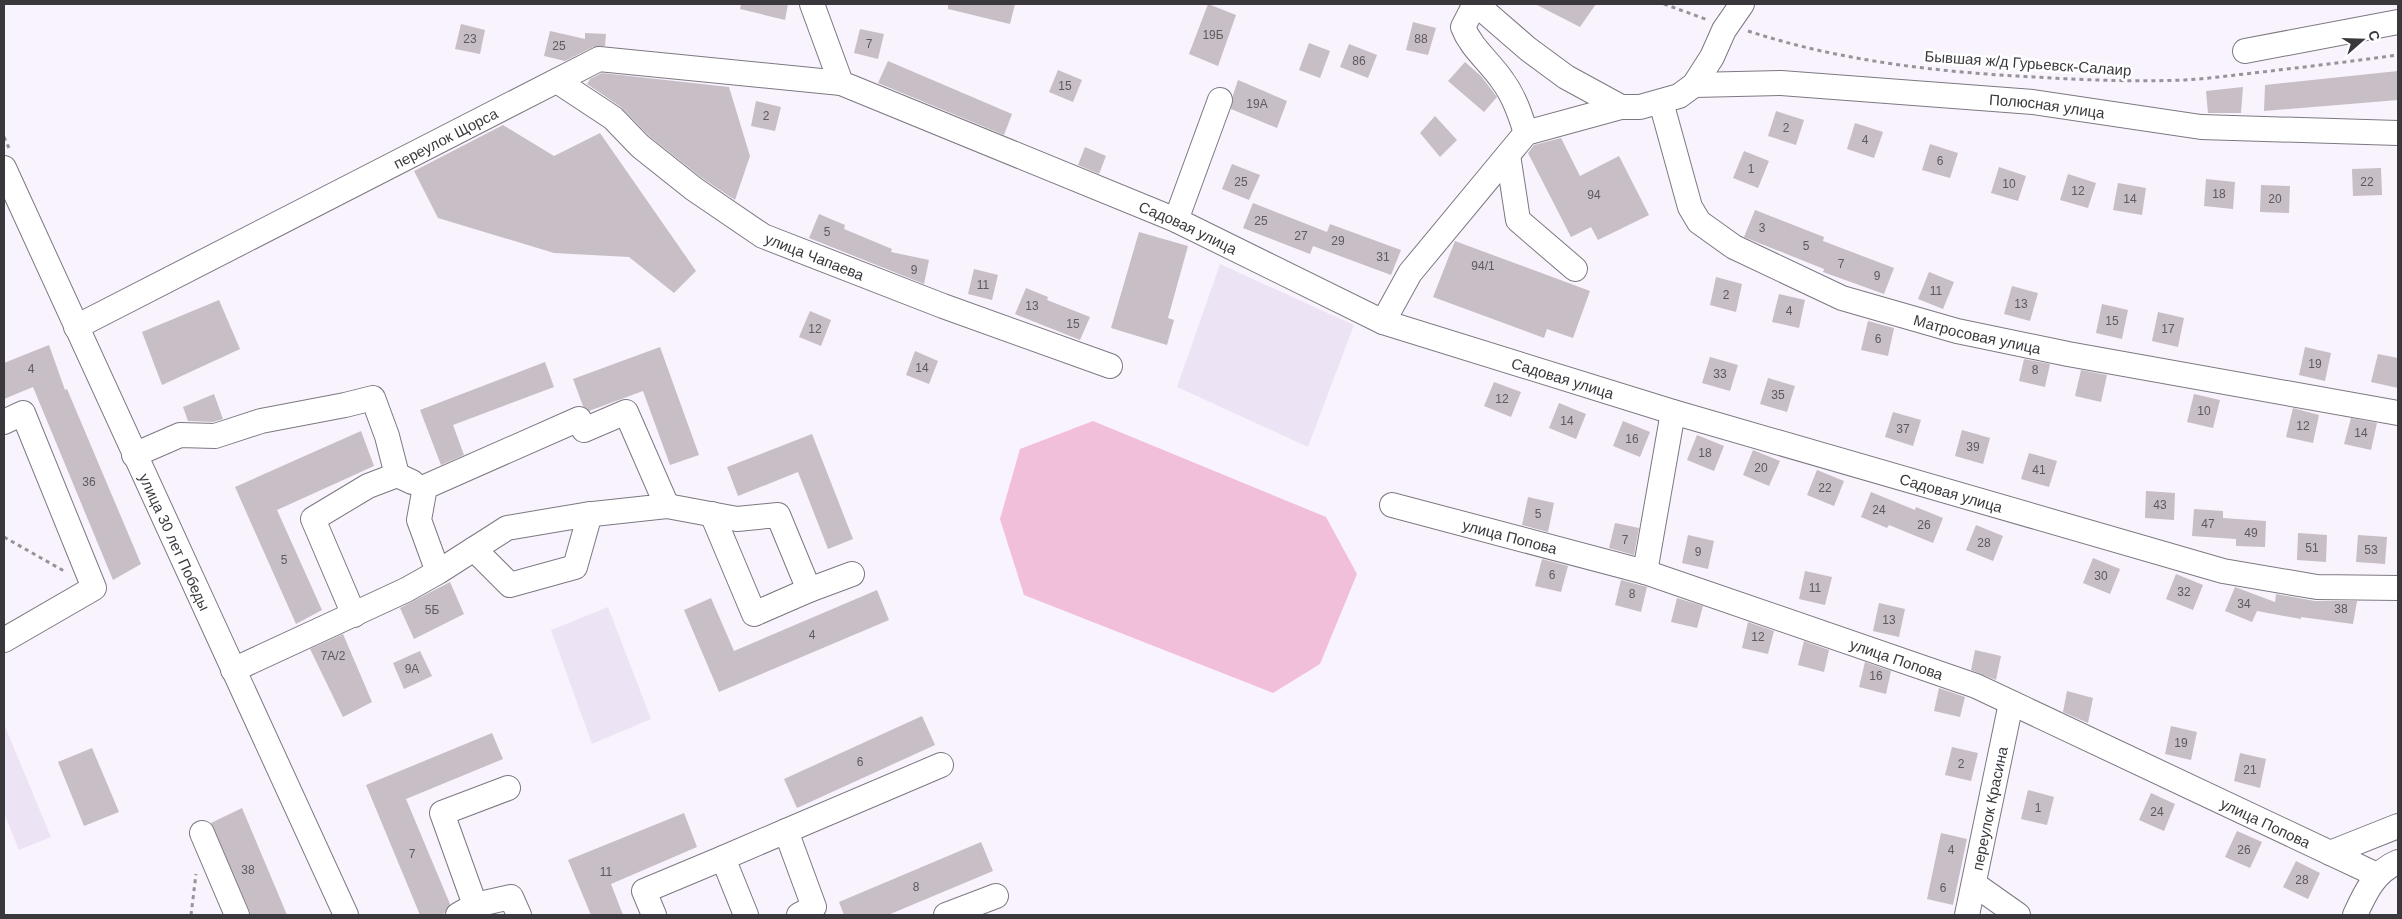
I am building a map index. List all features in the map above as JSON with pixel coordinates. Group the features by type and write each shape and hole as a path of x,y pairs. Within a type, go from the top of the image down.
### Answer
{"street":[{"path":"812,4 842,83"},
{"path":"1526,133 1517,107 1503,80 1468,40 1463,26 1476,4 1528,49 1566,77 1621,107"},
{"path":"1383,322 1410,273 1526,133 1621,107 1640,107 1678,96 1694,85 1742,4"},
{"path":"2246,51 2398,22"},
{"name":"переулок Щорса","path":"76,327 599,59 842,83"},
{"name":"улица Чапаева","path":"557,81 613,118 640,146 694,189 762,236 943,306 1110,366"},
{"name":"Садовая улица","path":"842,83 1176,220 1383,322 1673,412 2223,571 2317,587 2398,588"},
{"name":"Полюсная улица","path":"1694,85 1781,83 2033,102 2200,128 2398,133"},
{"path":"1176,220 1220,100"},
{"name":"Матросовая улица","path":"1661,102 1690,207 1699,222 1710,232 1734,247 1842,298 1957,331 2068,354 2398,413"},
{"path":"1508,155 1518,220 1576,269"},
{"name":"улица 30 лет Победы","path":"4,168 346,915"},
{"path":"134,455 180,434 215,436 260,421 373,398 387,436 397,475"},
{"path":"354,615 313,519 368,486 397,475 425,487 579,419 584,430 626,412 667,506"},
{"path":"1645,572 1673,412"},
{"path":"4,422 23,413 94,588 4,640"},
{"path":"425,487 419,520 438,572"},
{"name":"улица Попова","path":"1392,505 1645,572 1976,686 2377,875"},
{"path":"233,670 406,590 507,528 590,514 667,506 737,519 778,515 809,590"},
{"path":"474,549 510,586 575,567 590,514"},
{"path":"712,514 754,614 852,574"},
{"name":"переулок Красина","path":"1967,915 2011,703"},
{"path":"654,915 644,891 941,765"},
{"path":"508,788 442,814 467,910 511,897 519,915"},
{"path":"2330,854 2398,826"},
{"path":"786,831 814,908 799,915"},
{"path":"202,832 237,915"},
{"path":"723,858 746,915"},
{"path":"2355,915 2377,875 2388,866 2398,862"},
{"path":"1974,884 2018,915"},
{"path":"946,915 996,896"}],"path":[{"name":"Бывшая ж/д Гурьевск-Салаир","path":"1664,4 1702,18 1784,42 1869,61 1969,72 2062,79 2186,80 2330,65 2398,55"},
{"path":"4,536 94,588"}],"shaded area":[{"path":"1220,264 1354,325 1308,447 1177,387"},
{"path":"1093,421 1326,517 1357,574 1320,664 1273,693 1024,595 1000,519 1020,449"},
{"path":"608,607 651,719 592,744 551,630"},
{"path":"4,724 51,837 19,850 4,813"}],"building":[{"path":"741,4 788,4 785,20 740,9"},
{"path":"948,4 1015,4 1010,24 948,9"},
{"path":"1208,4 1236,15 1218,66 1189,54"},
{"path":"1535,4 1596,4 1580,27"},
{"path":"1413,22 1436,28 1428,55 1406,50"},
{"path":"461,24 485,30 480,54 455,49"},
{"path":"860,29 884,34 878,59 854,53"},
{"path":"550,31 585,39 585,33 606,34 605,46 593,47 565,61 544,56"},
{"path":"1309,43 1330,51 1320,78 1299,70"},
{"path":"1349,44 1377,55 1368,78 1340,67"},
{"path":"888,61 1012,114 1004,135 878,83"},
{"path":"1465,62 1481,76 1497,97 1484,112 1448,81"},
{"path":"1058,70 1082,80 1073,102 1049,92"},
{"path":"2398,71 2398,100 2264,111 2265,85"},
{"path":"602,73 729,87 750,156 735,200 702,178 649,136 621,107 587,84 590,79"},
{"path":"1238,80 1287,101 1277,128 1231,109"},
{"path":"2243,87 2241,113 2208,113 2206,91"},
{"path":"756,101 781,107 775,131 751,126"},
{"path":"1776,111 1804,120 1796,145 1768,136"},
{"path":"1435,116 1457,140 1440,157 1420,133"},
{"path":"1855,123 1883,132 1874,158 1847,149"},
{"path":"503,125 554,156 600,133 696,271 674,293 629,257 554,253 438,218 414,171"},
{"path":"1561,138 1580,176 1619,156 1649,215 1598,240 1591,227 1571,237 1528,153 1534,145"},
{"path":"1930,144 1958,153 1950,178 1922,170"},
{"path":"1085,147 1106,156 1099,174 1078,165"},
{"path":"1744,151 1769,161 1758,188 1733,178"},
{"path":"1232,164 1260,175 1249,200 1222,189"},
{"path":"1999,167 2026,176 2018,201 1991,193"},
{"path":"2381,168 2382,195 2353,196 2352,169"},
{"path":"2068,174 2096,183 2088,208 2060,200"},
{"path":"2206,179 2235,182 2233,209 2204,206"},
{"path":"2118,183 2146,188 2142,215 2113,210"},
{"path":"2261,185 2290,186 2289,213 2260,212"},
{"path":"1253,203 1327,232 1330,224 1401,250 1391,275 1313,246 1310,254 1243,228"},
{"path":"1755,210 1824,237 1823,241 1894,268 1884,294 1823,272 1824,269 1744,237"},
{"path":"819,214 845,225 844,229 892,249 891,252 929,260 924,284 809,238"},
{"path":"1139,232 1188,246 1168,318 1174,320 1167,345 1111,328"},
{"path":"1455,241 1590,291 1573,338 1547,329 1544,338 1433,297"},
{"path":"974,269 998,275 992,300 968,294"},
{"path":"1929,272 1954,282 1943,309 1918,299"},
{"path":"1716,277 1742,284 1736,312 1710,305"},
{"path":"2012,286 2038,293 2030,321 2004,314"},
{"path":"1026,288 1048,297 1047,300 1090,317 1080,340 1015,314"},
{"path":"1779,294 1805,300 1799,328 1772,322"},
{"path":"219,300 240,349 162,385 142,332"},
{"path":"2102,304 2128,310 2122,339 2096,333"},
{"path":"810,311 831,320 821,346 799,337"},
{"path":"2158,312 2184,318 2178,347 2152,341"},
{"path":"1868,321 1894,328 1888,356 1861,350"},
{"path":"49,345 65,390 67,389 141,564 113,580 33,387 4,399 4,363"},
{"path":"660,347 699,455 670,465 643,391 589,411 583,406 573,379"},
{"path":"2305,347 2331,353 2325,381 2299,375"},
{"path":"915,351 938,361 929,384 906,375"},
{"path":"2378,354 2398,358 2398,388 2371,382"},
{"path":"1710,357 1738,365 1730,391 1702,383"},
{"path":"2024,359 2050,364 2045,387 2019,381"},
{"path":"545,362 554,387 453,425 464,455 441,465 420,410"},
{"path":"2081,370 2107,375 2101,402 2075,396"},
{"path":"1768,378 1795,386 1787,412 1760,404"},
{"path":"1494,382 1521,392 1511,417 1484,406"},
{"path":"214,394 223,419 213,422 188,421 183,407"},
{"path":"2194,394 2220,400 2213,428 2187,422"},
{"path":"1559,403 1586,414 1576,439 1549,428"},
{"path":"2293,408 2319,415 2313,443 2286,437"},
{"path":"1893,412 1921,420 1913,446 1885,437"},
{"path":"2351,418 2377,423 2371,450 2344,444"},
{"path":"1623,421 1650,432 1640,457 1613,446"},
{"path":"1962,430 1990,438 1983,464 1955,456"},
{"path":"361,431 374,466 277,510 322,610 296,624 235,487"},
{"path":"812,434 853,539 828,549 798,472 738,496 727,467"},
{"path":"1697,435 1724,446 1714,471 1687,460"},
{"path":"1753,450 1780,461 1769,486 1743,475"},
{"path":"2029,453 2057,461 2049,487 2021,479"},
{"path":"1817,470 1844,481 1834,506 1807,495"},
{"path":"2146,491 2175,493 2174,520 2145,518"},
{"path":"1871,492 1915,510 1916,507 1943,518 1933,543 1889,525 1887,528 1861,517"},
{"path":"1528,497 1554,503 1548,532 1522,525"},
{"path":"2194,509 2223,511 2223,518 2266,521 2265,547 2236,546 2236,539 2192,536"},
{"path":"1615,523 1639,528 1634,555 1609,548"},
{"path":"1976,525 2003,536 1993,561 1966,550"},
{"path":"2298,533 2327,535 2326,562 2297,560"},
{"path":"1688,535 1714,541 1708,569 1682,563"},
{"path":"2358,535 2387,537 2385,564 2356,562"},
{"path":"2093,558 2120,569 2110,594 2083,583"},
{"path":"1542,559 1568,566 1561,592 1535,586"},
{"path":"1805,571 1832,577 1825,605 1799,599"},
{"path":"2176,574 2203,585 2193,610 2166,599"},
{"path":"1621,580 1647,587 1641,612 1615,605"},
{"path":"450,582 464,614 414,639 400,608"},
{"path":"2235,587 2275,602 2276,594 2315,601 2357,601 2353,624 2301,617 2301,619 2257,611 2252,622 2225,611"},
{"path":"877,590 889,620 719,692 684,610 711,598 734,651"},
{"path":"1677,598 1703,606 1697,628 1671,622"},
{"path":"1879,603 1905,609 1899,637 1873,631"},
{"path":"1748,622 1774,631 1768,654 1742,648"},
{"path":"343,634 372,702 343,717 310,649"},
{"path":"1804,641 1829,650 1824,672 1798,665"},
{"path":"1975,650 2001,656 1996,680 1971,670"},
{"path":"420,651 432,676 404,689 393,663"},
{"path":"1865,662 1891,671 1886,694 1859,687"},
{"path":"1939,688 1965,697 1960,717 1934,711"},
{"path":"2067,691 2093,698 2088,723 2063,712"},
{"path":"922,716 935,745 797,808 784,779"},
{"path":"2171,726 2197,732 2191,760 2165,754"},
{"path":"492,733 503,759 406,799 450,904 445,913 439,915 420,915 366,785"},
{"path":"1952,747 1978,753 1971,781 1945,775"},
{"path":"92,748 119,812 84,826 58,762"},
{"path":"2240,753 2266,759 2260,788 2234,781"},
{"path":"2028,790 2054,797 2047,825 2021,819"},
{"path":"2151,793 2175,804 2164,831 2139,820"},
{"path":"242,808 287,915 251,915 211,823"},
{"path":"684,813 697,847 611,884 623,915 591,915 568,860"},
{"path":"2237,831 2262,842 2250,868 2225,857"},
{"path":"1941,833 1967,839 1953,905 1927,899"},
{"path":"981,842 993,871 888,915 844,915 839,902"},
{"path":"2296,861 2320,873 2308,899 2283,887"}]}
